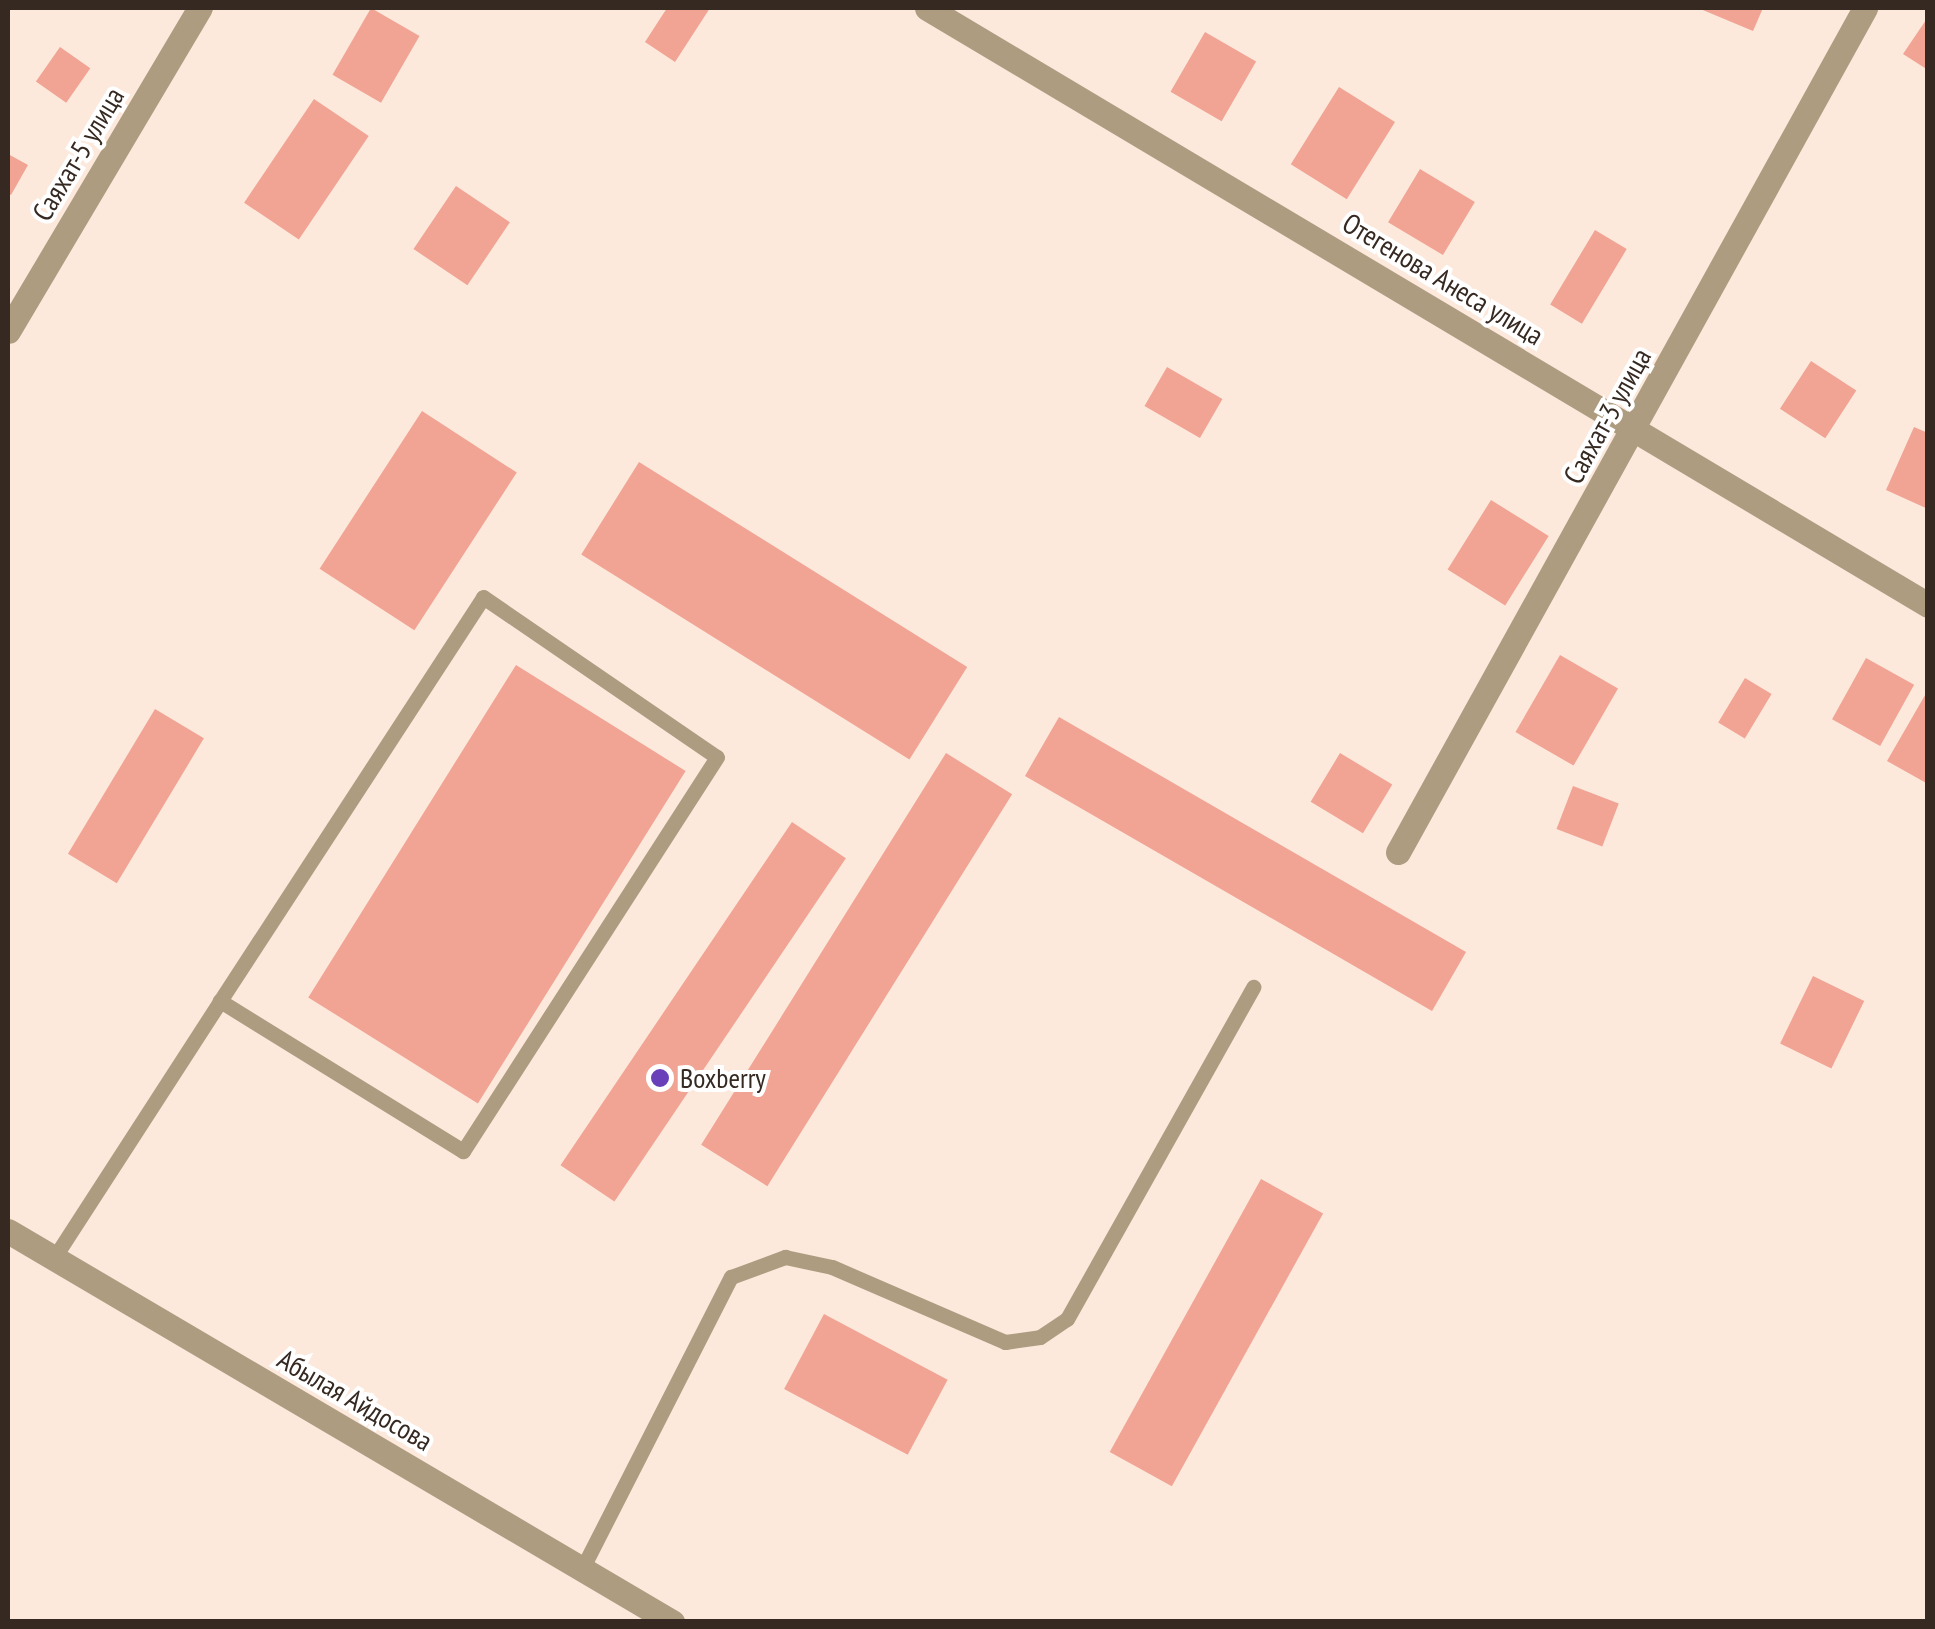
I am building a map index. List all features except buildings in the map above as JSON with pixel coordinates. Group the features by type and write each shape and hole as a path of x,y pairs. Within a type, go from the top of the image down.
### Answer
{"street":[{"name":"Саяхат-5 улица","path":"8,331 200,8"},
{"name":"Отегенова Анеса улица","path":"926,8 1928,605"},
{"name":"Саяхат-3 улица","path":"1398,852 1864,8"},
{"name":"Абылая Айдосова","path":"8,1231 672,1622"}],"lane":[{"path":"54,1258 220,1001 483,597 717,756 463,1151 220,1001"},
{"path":"582,1569 731,1277 785,1257 832,1267 1006,1342 1040,1338 1066,1319 1253,987"}],"place":[{"name":"Boxberry","path":"660,1078"}]}
